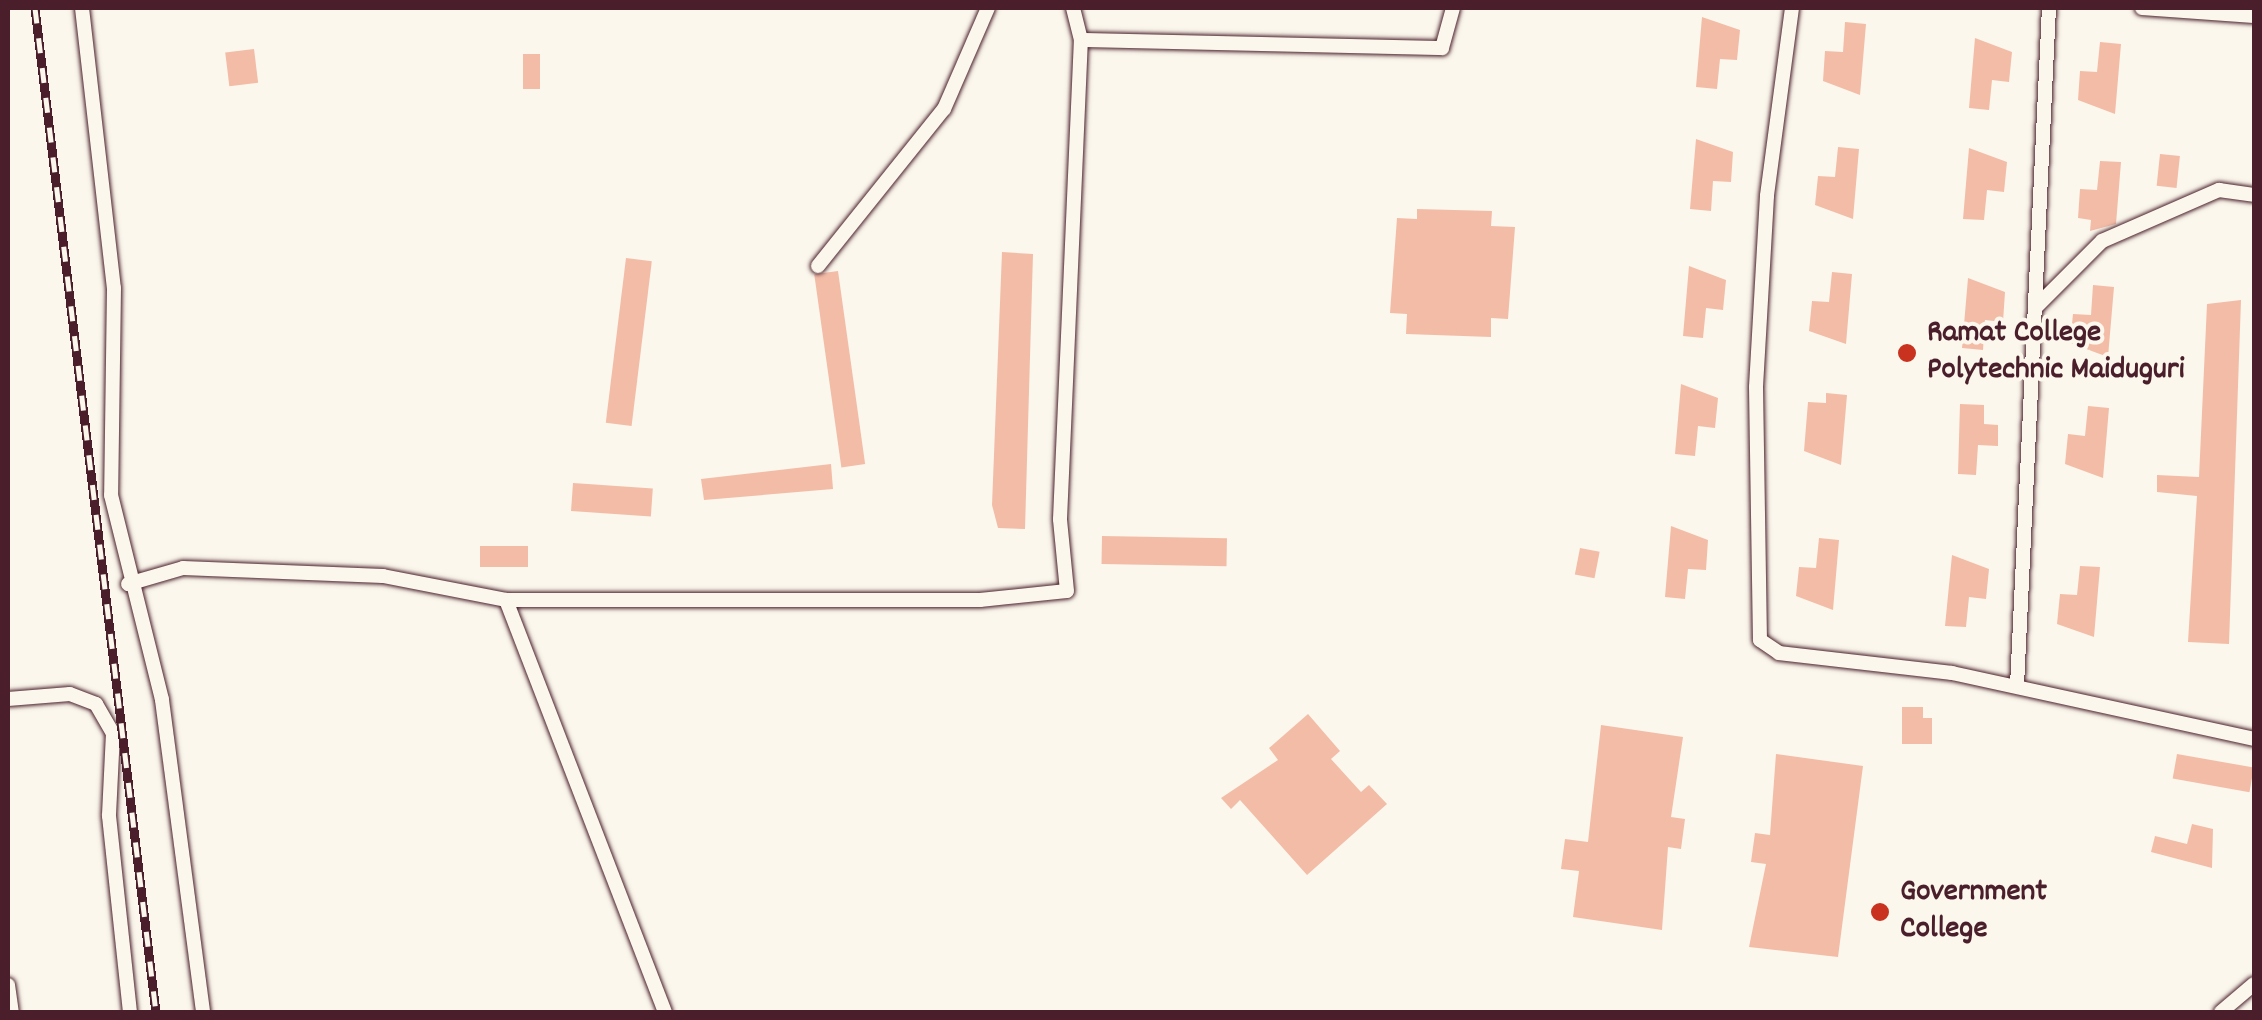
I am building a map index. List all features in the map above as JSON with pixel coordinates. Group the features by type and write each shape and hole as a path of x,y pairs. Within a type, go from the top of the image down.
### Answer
{"street":[{"path":"82,8 114,288 112,495 128,584 174,767 203,1012"},
{"path":"818,266 944,108 988,8"},
{"path":"128,584 184,568 365,575 506,600 980,600 1067,591 1060,519 1082,40 1073,8"},
{"path":"1082,40 1442,48 1453,8"},
{"path":"1792,8 1767,196 1756,387 1760,640 1779,652 2017,686 2254,739"},
{"path":"2017,686 2049,8"},
{"path":"2142,8 2254,16"},
{"path":"2037,306 2102,241 2219,190 2254,194"},
{"path":"506,600 665,1012"},
{"path":"8,699 70,694 96,704 113,734 108,816 130,1012"},
{"path":"2221,1012 2254,984"},
{"path":"8,986 12,1012"}],"building":[{"path":"1702,17 1740,30 1737,60 1720,59 1717,89 1696,87"},
{"path":"1845,22 1866,24 1860,95 1823,81 1825,51 1843,52"},
{"path":"1975,38 2012,52 2009,82 1992,80 1989,110 1969,108"},
{"path":"2100,42 2121,44 2115,114 2078,100 2080,71 2097,72"},
{"path":"254,49 258,83 229,86 225,53"},
{"path":"523,54 540,54 540,89 523,89"},
{"path":"1696,139 1733,152 1731,182 1713,181 1711,211 1690,209"},
{"path":"1838,147 1859,149 1853,219 1815,205 1818,176 1835,177"},
{"path":"1969,148 2007,162 2004,192 1987,190 1984,220 1963,219"},
{"path":"2160,154 2180,156 2177,188 2157,186"},
{"path":"2100,161 2121,162 2116,224 2090,231 2091,220 2078,218 2080,189 2097,190"},
{"path":"1417,209 1492,211 1491,226 1515,227 1508,319 1491,318 1491,337 1406,334 1407,314 1390,313 1397,218 1417,219"},
{"path":"1002,252 1033,254 1025,529 998,528 992,505"},
{"path":"626,258 652,261 632,426 606,423"},
{"path":"1689,266 1726,280 1723,310 1706,308 1703,338 1683,336"},
{"path":"838,271 865,464 841,467 814,274"},
{"path":"1832,272 1852,274 1846,344 1809,331 1812,301 1829,302"},
{"path":"1968,278 2005,292 2003,322 1985,320 1983,350 1962,348"},
{"path":"2093,285 2114,287 2108,357 2070,343 2073,314 2091,315"},
{"path":"2241,300 2229,644 2188,642 2197,496 2157,492 2157,475 2199,477 2207,304"},
{"path":"1681,384 1718,398 1715,428 1698,426 1695,456 1675,454"},
{"path":"1826,393 1847,395 1841,465 1804,451 1808,402 1826,403"},
{"path":"1960,404 1984,405 1984,424 1998,425 1998,446 1978,445 1976,475 1958,474"},
{"path":"2088,406 2109,408 2103,478 2065,464 2068,434 2085,436"},
{"path":"831,464 833,489 704,500 701,479"},
{"path":"573,483 653,489 651,517 571,511"},
{"path":"1671,526 1708,540 1706,570 1688,569 1685,599 1665,597"},
{"path":"1102,536 1227,538 1226,566 1102,564"},
{"path":"1819,538 1839,540 1833,610 1796,596 1799,567 1816,568"},
{"path":"480,546 528,546 528,567 480,567"},
{"path":"1580,548 1600,552 1594,578 1575,575"},
{"path":"1952,555 1989,569 1986,599 1969,597 1966,627 1945,626"},
{"path":"2080,566 2100,567 2094,637 2057,624 2060,594 2077,595"},
{"path":"1902,707 1923,707 1923,718 1932,718 1932,744 1902,744"},
{"path":"1308,714 1340,751 1331,759 1361,792 1369,785 1387,804 1307,875 1240,800 1231,809 1221,798 1278,760 1269,748"},
{"path":"1601,725 1683,737 1671,817 1685,819 1681,849 1668,847 1662,930 1573,917 1579,871 1561,869 1565,839 1588,842"},
{"path":"1776,754 1863,766 1838,957 1749,947 1766,864 1751,862 1755,833 1770,835"},
{"path":"2177,754 2254,768 2249,792 2173,779"},
{"path":"2192,824 2213,829 2212,868 2151,852 2155,836 2187,844"}],"railway":[{"path":"35,8 156,1012"}],"place":[{"name":"Ramat College Polytechnic Maiduguri","path":"1907,353"},
{"name":"Government College","path":"1880,912"}]}
